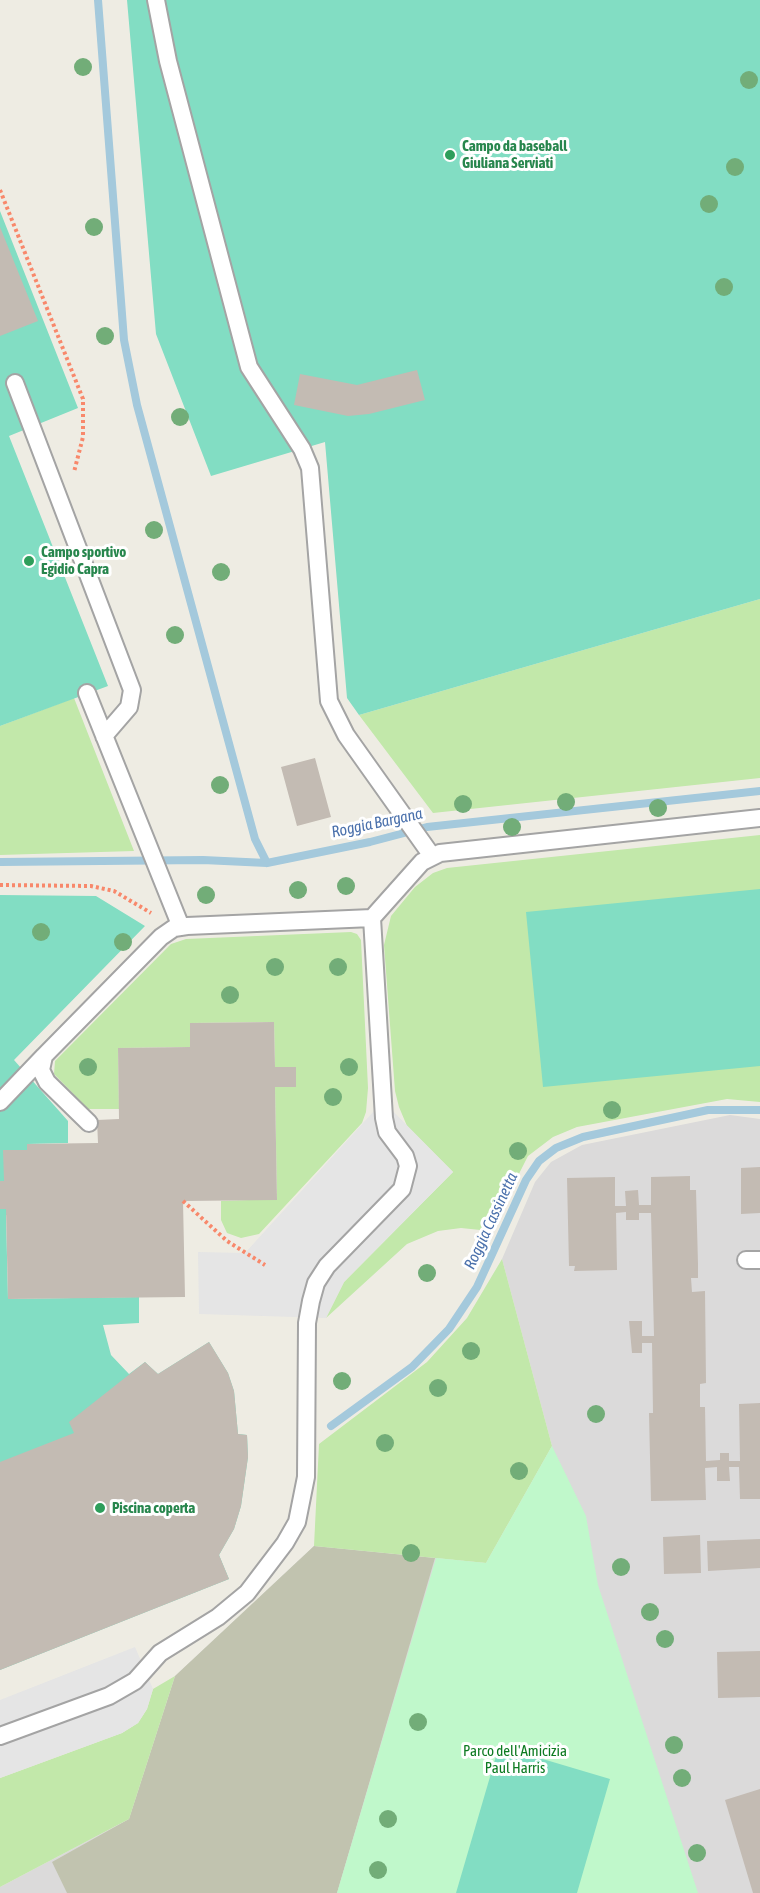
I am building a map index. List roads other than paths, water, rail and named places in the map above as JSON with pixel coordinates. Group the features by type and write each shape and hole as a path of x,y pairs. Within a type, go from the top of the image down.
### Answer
{"lane":[{"path":"156,0 168,60 249,368 302,448 309,468 329,701 346,735 432,856"},
{"path":"15,383 132,690 129,707 104,736"},
{"path":"87,693 150,850 177,928"},
{"path":"0,1736 109,1696 135,1681 160,1653 218,1617 247,1593 285,1543 297,1522 306,1477 307,1323 316,1283 327,1266 402,1189 408,1166 405,1156 387,1132 384,1118 372,918 422,862 432,856 454,850 760,818"},
{"path":"0,1102 160,937 177,928 372,918"},
{"path":"44,1056 41,1070 47,1082 89,1123"}],"waterway":[{"path":"98,0 124,340 137,405 255,839 267,863"},
{"name":"Roggia Bargana","path":"0,862 203,860 267,863 370,842 427,827 760,791"},
{"name":"Roggia Cassinetta","path":"331,1426 412,1367 449,1329 477,1287 526,1180 539,1161 556,1148 583,1137 708,1110 760,1110"}],"place":[{"name":"Campo da baseball Giuliana Serviati","path":"450,155"},
{"name":"Campo sportivo Egidio Capra","path":"29,561"},
{"name":"Piscina coperta","path":"100,1508"}],"park label":[{"name":"Parco dell'Amicizia Paul Harris","path":"515,1760"}]}
